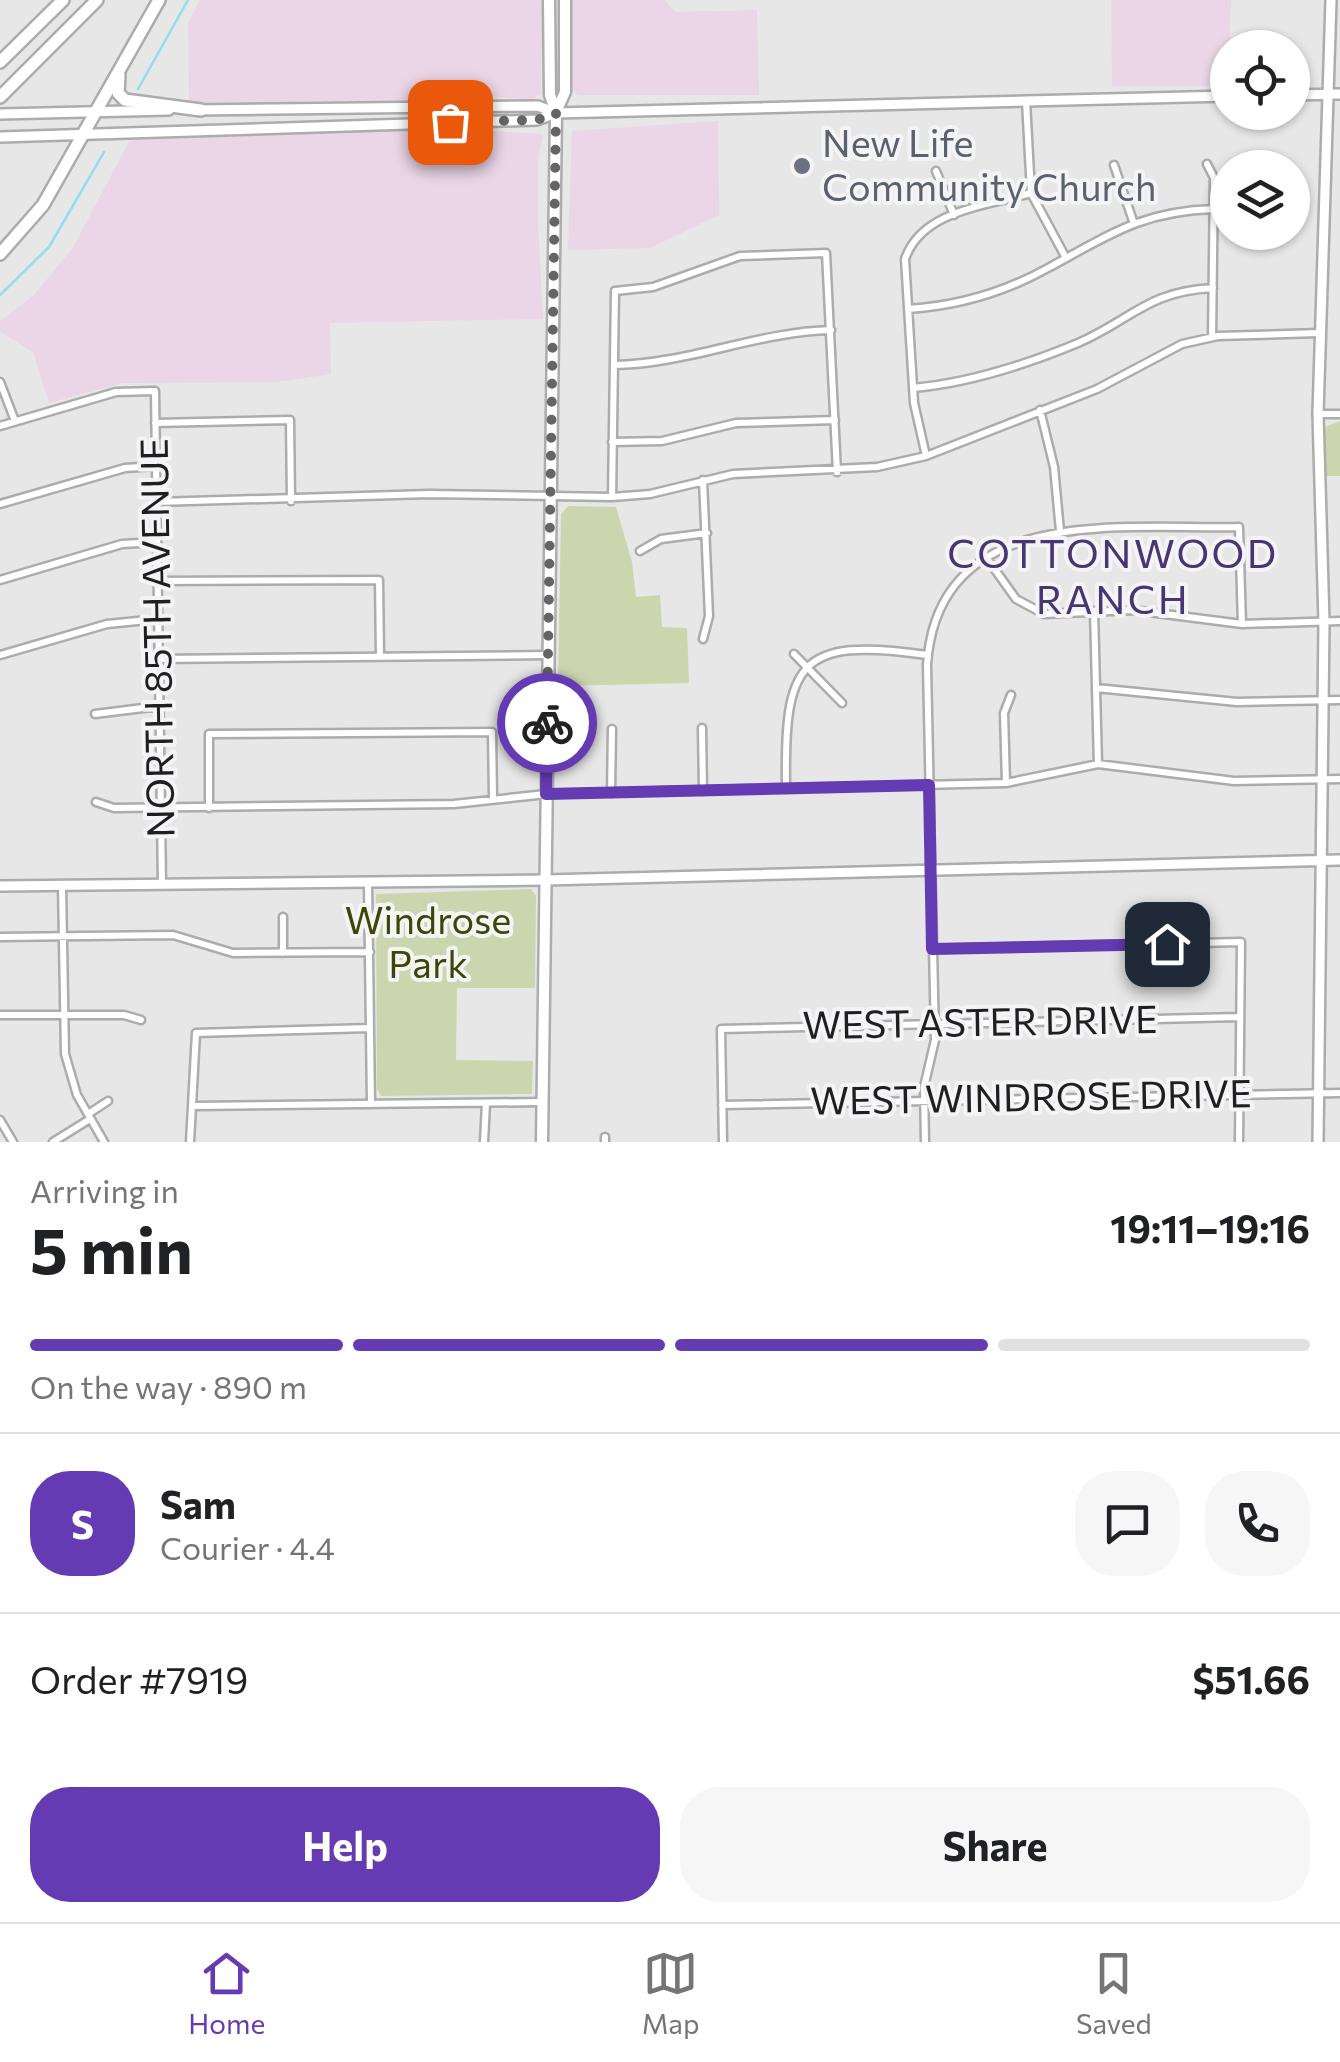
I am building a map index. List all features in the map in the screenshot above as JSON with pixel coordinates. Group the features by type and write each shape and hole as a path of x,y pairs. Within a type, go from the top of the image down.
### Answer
{"highway":[{"path":"0,62 62,0"},
{"path":"3,94 96,0"},
{"path":"0,254 42,205 159,0"},
{"path":"120,70 118,92 125,100 202,110"}],"main road":[{"path":"542,1142 556,113 550,95 550,0"},
{"path":"556,113 565,92 565,0"}],"street":[{"path":"1318,1142 1324,622 1318,414 1328,94 1335,24 1332,0"},
{"path":"1310,94 1340,94"},
{"path":"0,137 207,127 537,120 556,113 1210,96"},
{"path":"1026,101 1030,193 1066,258"},
{"path":"0,114 538,106 556,113"},
{"path":"1207,164 1210,170"},
{"path":"1114,165 1133,221"},
{"path":"936,171 954,216"},
{"path":"926,456 913,388 905,259 918,232 954,216 1030,193"},
{"path":"908,309 966,302 1066,258 1133,221 1163,212 1210,209"},
{"path":"1212,336 1213,250"},
{"path":"612,497 616,291 653,287 740,256 826,254 837,472"},
{"path":"913,388 957,384 1012,366 1081,342 1164,294 1212,288"},
{"path":"614,365 652,364 768,335 831,330"},
{"path":"156,502 428,494 612,497 744,473 837,472 926,456 1097,389 1172,348 1212,336 1319,333"},
{"path":"0,382 15,421 0,426"},
{"name":"NORTH 85TH AVENUE","path":"15,421 116,392 155,390 162,885"},
{"path":"1040,410 1054,467 1060,531"},
{"path":"1318,414 1340,414"},
{"path":"155,423 290,420 292,501"},
{"path":"612,442 662,441 736,423 835,420"},
{"path":"0,504 125,468 156,466"},
{"path":"702,639 709,616 703,480"},
{"path":"925,1142 924,1100 935,1025 928,655 936,620 948,596 986,557 1019,540 1060,531 1239,527 1242,624"},
{"path":"640,552 661,539 708,534"},
{"path":"0,580 122,544 157,542"},
{"path":"986,557 1008,591 1035,612 1133,610 1242,624 1340,622"},
{"path":"158,581 378,580 380,656"},
{"path":"1094,611 1098,764"},
{"path":"0,655 118,622 158,619"},
{"path":"786,789 786,706 808,668 834,651 856,647 928,655"},
{"path":"794,654 842,703"},
{"path":"159,659 548,655"},
{"path":"1096,688 1238,702 1340,700"},
{"path":"1006,783 1004,713 1011,695"},
{"path":"95,714 159,706"},
{"path":"702,728 703,791"},
{"path":"610,794 612,730"},
{"path":"209,808 209,734 492,732 493,799"},
{"path":"96,802 114,808 209,808 546,794 1006,783 1098,764 1234,781 1340,779"},
{"path":"0,886 546,880 1340,860"},
{"path":"368,882 371,1103"},
{"path":"62,885 63,1015 68,1068 104,1142"},
{"path":"283,917 283,953"},
{"path":"0,937 174,935 233,953 370,952"},
{"path":"932,949 1241,942 1239,1142"},
{"path":"0,1016 124,1014 140,1020"},
{"name":"WEST ASTER DRIVE","path":"722,1105 721,1030 1240,1017"},
{"path":"190,1142 196,1034 370,1028"},
{"name":"WEST WINDROSE DRIVE","path":"722,1105 1340,1093"},
{"path":"54,1142 108,1101"},
{"path":"195,1106 543,1102"},
{"path":"484,1142 486,1103"},
{"path":"722,1105 722,1142"},
{"path":"0,1120 14,1142"}],"shaded area":[{"path":"200,0 543,0 541,94 530,100 492,96 482,101 200,105 189,101 188,23"},
{"path":"571,0 665,0 675,12 757,10 759,95 578,95 570,87"},
{"path":"1111,0 1231,0 1230,30 1210,30 1210,86 1112,86"},
{"path":"718,121 719,215 650,248 568,250 572,131"},
{"path":"439,128 543,134 538,160 538,223 543,319 330,323 331,374 277,382 123,383 49,403 33,352 0,332 0,321 34,295 72,249 131,138"}],"green space":[{"path":"1340,421 1340,476 1324,476 1325,427"},
{"path":"568,506 616,507 632,562 636,597 660,595 662,627 687,628 689,683 558,686 561,514"},
{"name":"Windrose Park","path":"531,889 536,896 535,988 457,988 456,1060 533,1061 532,1094 381,1096 377,1089 376,894"}],"waterway":[{"path":"138,89 188,0"},
{"path":"0,295 49,247 104,152"}],"way so far":[{"path":"450,122 537,120 556,113 547,723"}],"place":[{"name":"New Life Community Church","path":"802,166"}],"district":[{"name":"COTTONWOOD RANCH","path":"1113,577"}],"route":[{"path":"547,723 546,794 929,785 932,949 1167,944"}]}
